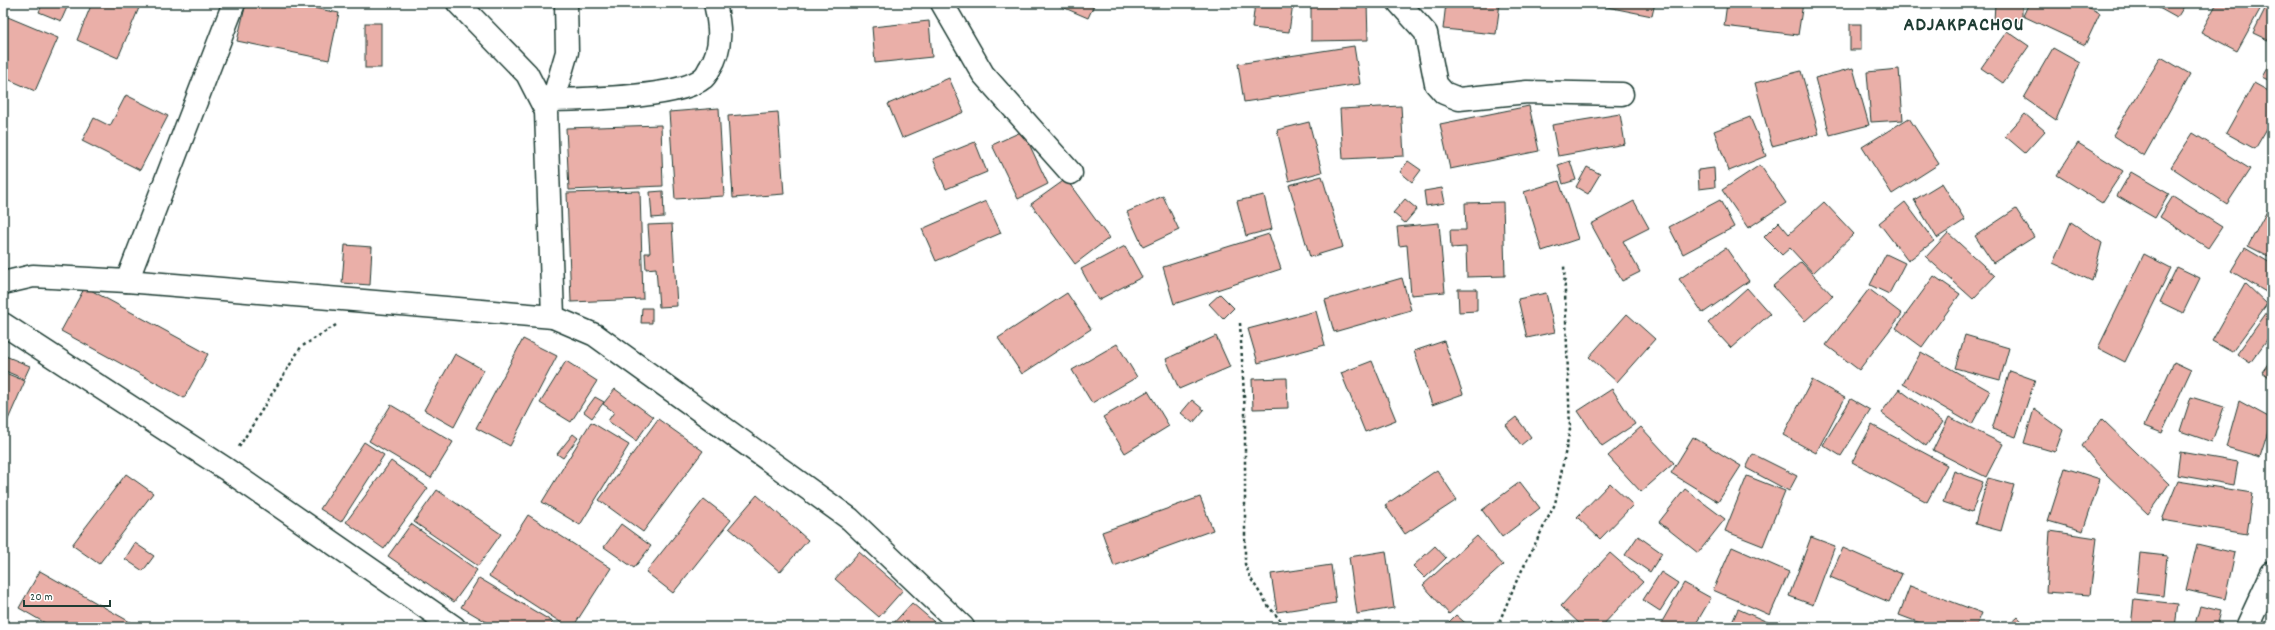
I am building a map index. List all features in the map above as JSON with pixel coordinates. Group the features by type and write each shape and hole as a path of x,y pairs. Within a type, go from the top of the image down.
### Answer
{"street":[{"path":"128,281 234,3"},
{"path":"458,3 527,74 549,106"},
{"path":"553,317 549,106 567,52 566,3"},
{"path":"549,106 682,89 704,78 717,56 720,27 715,3"},
{"path":"942,3 983,74 1071,173"},
{"path":"1399,3 1426,33 1436,84 1444,93 1458,99 1527,92 1622,94"},
{"path":"3,283 33,276 128,281 553,317 595,335 850,519 963,627"},
{"path":"3,324 226,469 454,627"},
{"path":"2247,627 2272,573"}],"path":[{"path":"1497,627 1517,580 1555,504 1570,429 1564,265"},
{"path":"226,469 247,432 301,347 337,324"},
{"path":"1240,324 1245,414 1245,564 1251,579 1269,607 1286,627"}],"building":[{"path":"43,3 69,3 61,21 39,12"},
{"path":"92,3 141,3 118,58 77,40"},
{"path":"246,3 289,3 339,13 329,60 237,41"},
{"path":"1053,3 1095,3 1088,18"},
{"path":"1255,3 1293,3 1289,32 1252,28"},
{"path":"1311,3 1367,3 1368,40 1311,41"},
{"path":"1446,3 1500,3 1496,34 1443,29"},
{"path":"1587,3 1655,3 1652,16"},
{"path":"1727,3 1803,3 1798,35 1724,26"},
{"path":"1995,3 2022,3 2022,22 1994,21"},
{"path":"2029,3 2079,3 2100,13 2085,45 2023,16"},
{"path":"2150,3 2186,3 2177,18"},
{"path":"2217,3 2263,4 2237,51 2201,32"},
{"path":"2268,3 2272,3 2272,42 2253,33"},
{"path":"3,15 58,38 35,91 3,77"},
{"path":"929,21 932,57 875,63 872,27"},
{"path":"365,23 381,23 381,68 365,68"},
{"path":"1850,24 1861,24 1861,50 1850,50"},
{"path":"2007,31 2029,46 2003,83 1981,68"},
{"path":"1354,46 1360,84 1244,102 1238,64"},
{"path":"2053,48 2080,63 2056,120 2024,98"},
{"path":"2161,57 2190,74 2144,156 2113,135"},
{"path":"2272,59 2272,82 2262,77"},
{"path":"1853,68 1869,125 1830,135 1815,78"},
{"path":"1899,69 1903,120 1871,122 1867,72"},
{"path":"1801,71 1819,134 1772,146 1755,83"},
{"path":"949,78 964,112 902,138 888,104"},
{"path":"2254,83 2272,93 2272,120 2255,149 2226,133"},
{"path":"126,95 168,116 140,170 82,141 94,118 110,126"},
{"path":"1401,106 1404,156 1343,159 1340,109"},
{"path":"1529,106 1539,151 1450,169 1440,124"},
{"path":"719,108 724,196 675,199 669,112"},
{"path":"778,112 784,194 733,198 728,116"},
{"path":"1620,114 1625,144 1558,156 1552,125"},
{"path":"2025,114 2045,131 2025,153 2005,136"},
{"path":"1750,117 1766,156 1729,171 1714,131"},
{"path":"1909,118 1939,164 1892,194 1862,147"},
{"path":"1309,122 1322,172 1289,181 1277,130"},
{"path":"661,125 663,186 569,190 566,128"},
{"path":"1023,131 1048,184 1018,199 992,145"},
{"path":"2193,133 2250,169 2227,204 2171,167"},
{"path":"975,142 987,172 946,189 933,159"},
{"path":"2078,143 2123,171 2102,203 2057,175"},
{"path":"1408,161 1421,170 1412,182 1400,172"},
{"path":"1570,161 1576,180 1563,184 1558,165"},
{"path":"1760,165 1786,203 1748,228 1722,190"},
{"path":"1587,167 1600,174 1588,194 1576,187"},
{"path":"1714,168 1715,187 1699,189 1698,170"},
{"path":"2131,172 2169,194 2155,218 2117,196"},
{"path":"1322,176 1343,247 1310,257 1289,185"},
{"path":"1066,179 1109,238 1075,264 1031,204"},
{"path":"1559,181 1578,239 1542,251 1524,192"},
{"path":"1942,183 1965,220 1937,238 1914,200"},
{"path":"1442,188 1445,203 1426,206 1424,191"},
{"path":"640,191 643,299 571,302 567,193"},
{"path":"663,191 664,217 652,218 650,192"},
{"path":"1264,195 1272,229 1246,236 1237,201"},
{"path":"1163,196 1179,230 1143,247 1127,212"},
{"path":"2173,196 2222,227 2208,248 2160,217"},
{"path":"1405,199 1417,209 1405,223 1393,213"},
{"path":"1720,200 1734,227 1683,254 1669,227"},
{"path":"986,201 1001,233 936,261 922,229"},
{"path":"1634,201 1649,228 1623,241 1640,272 1622,281 1591,224"},
{"path":"1503,202 1505,276 1467,277 1466,247 1451,248 1450,230 1466,230 1465,203"},
{"path":"1824,202 1854,234 1813,273 1790,248 1782,255 1764,237 1779,222 1789,234"},
{"path":"1905,202 1934,241 1908,261 1879,223"},
{"path":"2272,202 2272,258 2248,246"},
{"path":"2016,209 2034,237 1993,263 1975,236"},
{"path":"2071,222 2102,243 2092,281 2053,263"},
{"path":"1439,223 1445,292 1411,295 1407,245 1399,246 1397,227"},
{"path":"672,224 677,306 659,307 656,268 646,269 645,253 650,253 648,225"},
{"path":"1948,233 1995,276 1973,299 1926,257"},
{"path":"1269,234 1281,269 1174,304 1163,267"},
{"path":"345,245 372,247 370,285 342,283"},
{"path":"1125,246 1142,277 1098,300 1081,269"},
{"path":"1726,248 1749,281 1703,313 1679,279"},
{"path":"2245,248 2272,264 2271,295 2231,271"},
{"path":"1886,254 1905,263 1889,294 1870,285"},
{"path":"2144,254 2171,268 2125,362 2098,348"},
{"path":"1801,262 1833,296 1805,321 1773,286"},
{"path":"2177,267 2200,278 2183,313 2160,302"},
{"path":"1934,276 1960,294 1922,347 1896,328"},
{"path":"1402,278 1411,310 1334,332 1325,300"},
{"path":"2245,283 2267,304 2232,352 2212,341"},
{"path":"85,287 208,354 184,398 61,331"},
{"path":"1747,288 1770,314 1731,348 1708,323"},
{"path":"1458,289 1477,289 1477,311 1459,312"},
{"path":"1869,289 1902,314 1859,370 1826,345"},
{"path":"1067,293 1091,329 1022,374 998,338"},
{"path":"1546,293 1555,332 1527,338 1518,299"},
{"path":"1220,294 1234,308 1223,319 1209,304"},
{"path":"2272,305 2272,333 2250,363 2237,354"},
{"path":"642,308 652,308 652,323 641,323"},
{"path":"1316,311 1325,345 1258,363 1248,329"},
{"path":"1627,314 1655,339 1617,382 1589,357"},
{"path":"1965,335 2009,348 2000,380 1955,368"},
{"path":"1216,336 1230,367 1179,389 1166,359"},
{"path":"523,339 557,356 510,446 476,428"},
{"path":"1444,341 1463,394 1432,405 1414,351"},
{"path":"1117,344 1137,377 1092,403 1072,370"},
{"path":"1921,352 1990,391 1972,424 1903,384"},
{"path":"455,354 484,370 454,427 424,410"},
{"path":"3,355 30,366 24,379 3,370"},
{"path":"2272,358 2272,379 2262,372"},
{"path":"566,361 597,381 571,422 540,403"},
{"path":"1372,361 1396,420 1365,432 1341,373"},
{"path":"2174,362 2191,370 2162,433 2144,426"},
{"path":"2010,371 2035,380 2016,437 1992,429"},
{"path":"3,372 25,381 3,431"},
{"path":"1287,378 1288,408 1253,409 1252,379"},
{"path":"1812,380 1845,398 1816,453 1783,435"},
{"path":"615,389 653,417 636,441 608,421 614,412 603,404"},
{"path":"1612,389 1635,424 1602,446 1578,411"},
{"path":"1899,389 1943,422 1926,446 1881,413"},
{"path":"1148,391 1169,426 1125,453 1103,417"},
{"path":"595,397 604,402 592,418 584,412"},
{"path":"2191,397 2224,407 2212,442 2180,431"},
{"path":"1851,399 1870,410 1841,456 1823,445"},
{"path":"1192,400 1204,410 1193,423 1181,413"},
{"path":"2239,401 2272,419 2260,457 2226,447"},
{"path":"391,405 453,442 431,478 369,441"},
{"path":"2034,409 2063,430 2055,452 2024,443"},
{"path":"1516,417 1531,437 1521,445 1506,425"},
{"path":"1949,417 2003,444 1986,477 1933,450"},
{"path":"658,419 703,451 643,532 599,500"},
{"path":"2102,419 2169,484 2148,514 2105,473 2082,446"},
{"path":"591,422 629,445 580,525 542,502"},
{"path":"1872,425 1947,465 1927,502 1852,462"},
{"path":"1641,427 1674,463 1641,492 1608,456"},
{"path":"573,434 578,438 563,458 557,454"},
{"path":"1693,437 1741,466 1718,502 1671,473"},
{"path":"364,442 384,455 341,522 320,509"},
{"path":"2180,452 2238,462 2234,485 2177,475"},
{"path":"1753,454 1797,476 1789,491 1746,468"},
{"path":"391,461 428,488 384,549 346,522"},
{"path":"2065,468 2100,479 2083,531 2048,521"},
{"path":"1437,470 1457,500 1405,534 1385,505"},
{"path":"1954,471 1983,482 1972,512 1943,502"},
{"path":"126,474 153,493 99,564 72,545"},
{"path":"1747,476 1785,491 1763,546 1725,531"},
{"path":"1988,478 2014,485 2001,531 1975,524"},
{"path":"2178,481 2253,493 2247,534 2162,520"},
{"path":"1520,482 1540,508 1502,537 1482,510"},
{"path":"1610,483 1633,505 1600,539 1577,517"},
{"path":"1685,489 1725,519 1698,553 1659,522"},
{"path":"437,490 501,534 478,566 414,522"},
{"path":"757,495 808,540 780,572 729,528"},
{"path":"1200,497 1213,530 1114,566 1102,532"},
{"path":"704,499 731,520 673,593 646,572"},
{"path":"528,515 611,568 573,627 568,627 489,576"},
{"path":"411,524 477,570 454,602 388,556"},
{"path":"621,524 651,546 634,568 604,547"},
{"path":"2050,531 2097,538 2090,595 2046,592"},
{"path":"1477,536 1503,565 1449,614 1423,585"},
{"path":"1638,536 1662,553 1650,572 1625,555"},
{"path":"1811,537 1835,546 1813,605 1789,596"},
{"path":"135,543 154,556 143,571 125,559"},
{"path":"2197,544 2235,553 2225,599 2186,590"},
{"path":"1435,546 1446,558 1425,578 1413,566"},
{"path":"1732,547 1789,572 1770,615 1713,590"},
{"path":"1843,548 1902,574 1889,602 1830,577"},
{"path":"1386,551 1394,608 1357,614 1349,557"},
{"path":"859,552 903,590 879,617 835,579"},
{"path":"1610,553 1643,582 1601,627 1583,627 1561,606"},
{"path":"2140,553 2167,556 2163,596 2136,593"},
{"path":"1331,565 1336,603 1277,612 1271,574"},
{"path":"40,571 139,627 52,627 19,608"},
{"path":"1661,572 1678,583 1660,611 1643,600"},
{"path":"479,578 553,622 550,627 495,627 461,607"},
{"path":"1684,583 1711,598 1694,627 1659,627"},
{"path":"1910,586 1982,613 1976,627 1931,627 1899,615"},
{"path":"2134,599 2178,604 2175,627 2131,627"},
{"path":"912,603 940,627 890,627"},
{"path":"2200,606 2221,611 2217,627 2195,624"},
{"path":"1738,609 1772,624 1771,627 1730,627"},
{"path":"1456,615 1470,627 1446,625"},
{"path":"2018,617 2027,627 2007,627"},
{"path":"1553,621 1563,627 1549,627"},
{"path":"1780,621 1796,627 1778,627"}],"district":[{"name":"ADJAKPACHOU","path":"1964,26"}]}
